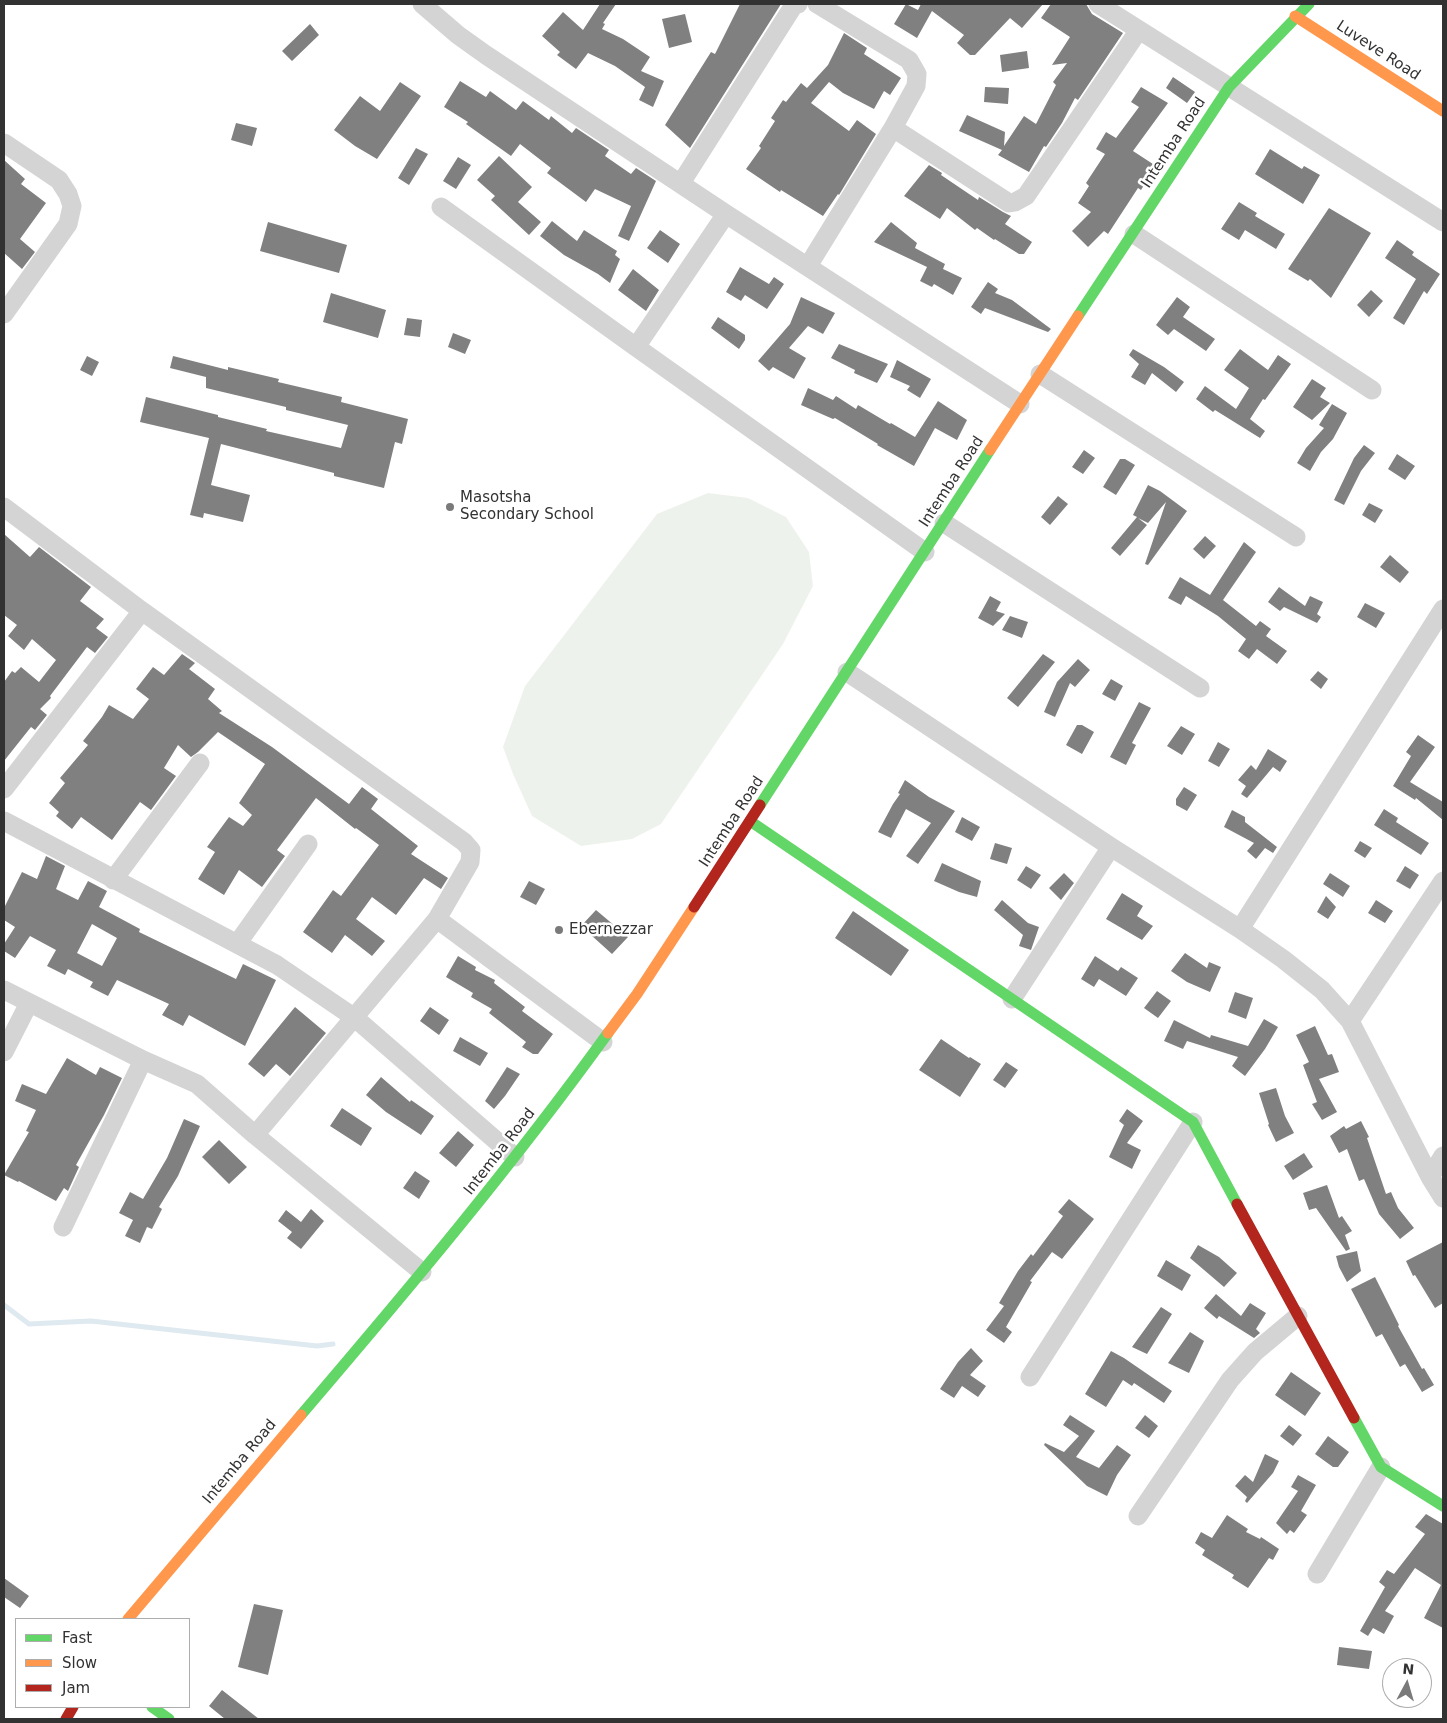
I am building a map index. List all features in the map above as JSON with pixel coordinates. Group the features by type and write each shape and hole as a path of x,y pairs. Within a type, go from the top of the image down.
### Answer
{"street":[{"path":"422,4 470,44 726,214 1020,404"},
{"path":"681,183 794,5 798,4"},
{"path":"808,266 893,128 916,86 917,74 909,60 817,4"},
{"path":"1098,4 1443,222"},
{"name":"Intemba Road","path":"129,1618 422,1272 515,1157 603,1042 637,994 750,822 1020,404 1134,234 1189,146 1229,87 1295,16 1309,4"},
{"name":"Luveve Road","path":"1295,16 1443,111"},
{"path":"893,128 1008,203 1023,199 1139,30"},
{"path":"4,143 60,180 72,206 68,224 4,314"},
{"path":"441,207 926,552"},
{"path":"636,347 726,214"},
{"path":"1134,234 1372,390"},
{"path":"1040,374 1296,536"},
{"path":"4,507 142,611 464,842 471,850 470,862 438,919 255,1135"},
{"path":"944,523 1200,688"},
{"path":"1240,929 1443,609"},
{"path":"4,789 142,611"},
{"path":"847,672 1111,847 1240,929 1283,959 1322,990 1350,1021 1430,1177 1443,1198"},
{"path":"114,880 200,763"},
{"path":"4,821 277,964 354,1018 515,1157"},
{"path":"750,822 1193,1122 1381,1467 1443,1506"},
{"path":"237,944 308,844"},
{"path":"1012,999 1111,847"},
{"path":"1350,1021 1443,881"},
{"path":"438,919 603,1042"},
{"path":"4,990 144,1060 197,1084 255,1135 422,1272"},
{"path":"4,1052 30,1004"},
{"path":"63,1227 144,1060"},
{"path":"1030,1377 1193,1122"},
{"path":"1430,1177 1443,1156"},
{"path":"1138,1516 1230,1380 1255,1352 1298,1316"},
{"path":"1316,1574 1381,1467"},
{"path":"66,1719 72,1708"},
{"path":"153,1708 168,1719"}],"shaded area":[{"path":"708,493 748,498 786,517 809,552 813,586 783,644 661,824 632,839 581,846 532,816 503,747 525,686 657,514"}],"building":[{"path":"600,4 616,4 603,23 605,24 602,29 623,39 650,57 641,71 664,81 653,107 639,100 645,87 615,66 588,53 576,69 557,55 560,52 542,36 563,12 583,30"},
{"path":"740,4 781,4 690,148 665,125 711,52 715,54"},
{"path":"906,4 918,10 921,4 1043,4 1022,28 1010,18 975,55 970,55 957,43 964,35 932,11 917,38 894,24"},
{"path":"1051,4 1086,4 1092,14 1123,33 1078,100 1075,98 1062,123 1046,147 1044,146 1029,172 998,155 1002,150 959,131 967,115 1005,132 1004,146 1024,116 1036,124 1056,85 1053,82 1067,63 1052,65 1070,37 1041,18"},
{"path":"685,14 692,42 669,48 662,19"},
{"path":"310,24 319,35 292,61 282,51"},
{"path":"844,33 867,48 864,54 901,78 890,95 884,91 874,109 843,93 829,82 811,103 849,131 857,120 876,134 839,195 823,216 781,190 780,192 746,169 761,148 759,146 775,121 771,118 783,100 786,102 801,83 807,88 828,65"},
{"path":"1027,51 1029,68 1002,72 1000,55"},
{"path":"1173,77 1195,92 1187,103 1166,88"},
{"path":"460,81 486,97 490,91 516,110 523,101 549,120 551,116 572,133 576,128 609,150 605,156 631,174 636,168 656,181 629,241 618,236 631,206 595,189 586,202 547,173 551,168 520,144 511,156 466,124 468,122 444,107"},
{"path":"400,82 421,96 377,159 355,146 334,130 360,96 380,111"},
{"path":"985,87 1009,88 1008,104 984,102"},
{"path":"1141,87 1168,103 1133,151 1156,166 1141,190 1138,188 1108,234 1104,231 1088,247 1072,231 1091,212 1078,203 1089,186 1086,183 1105,154 1096,149 1106,132 1116,138 1139,107 1131,102"},
{"path":"236,123 257,128 252,146 231,140"},
{"path":"416,148 428,154 409,185 398,178"},
{"path":"1270,149 1302,169 1304,166 1320,175 1303,204 1255,174"},
{"path":"499,156 532,187 518,202 541,222 529,235 491,200 495,196 477,180"},
{"path":"458,157 471,165 456,189 443,181"},
{"path":"4,160 25,179 21,184 46,203 20,239 35,252 22,269 4,253"},
{"path":"929,165 978,200 979,197 1011,216 1005,224 1032,242 1024,254 1019,254 977,228 975,230 947,208 940,219 904,196"},
{"path":"1239,202 1257,213 1255,216 1285,234 1276,249 1245,230 1239,240 1221,229"},
{"path":"1329,208 1371,233 1331,298 1310,279 1308,281 1288,269"},
{"path":"552,221 577,241 584,230 617,251 615,255 620,259 610,283 564,255 540,236"},
{"path":"268,222 347,245 339,273 260,251"},
{"path":"891,222 917,243 915,248 945,264 943,269 962,278 953,295 934,284 932,287 920,281 927,267 874,242"},
{"path":"660,230 680,244 668,263 647,248"},
{"path":"1397,240 1414,252 1412,255 1440,274 1427,294 1424,291 1404,325 1393,318 1416,279 1385,258"},
{"path":"740,267 769,284 774,277 784,284 767,309 745,295 741,301 726,292"},
{"path":"633,269 659,290 646,311 618,290"},
{"path":"988,282 998,289 995,293 1012,300 1051,329 1048,332 985,308 981,314 971,307"},
{"path":"1371,290 1383,301 1369,317 1357,305"},
{"path":"331,293 386,310 378,338 323,322"},
{"path":"801,297 835,313 823,334 808,326 789,348 806,358 794,379 773,367 769,371 758,361 790,324"},
{"path":"1177,297 1190,307 1183,317 1215,339 1206,351 1174,329 1168,335 1156,325"},
{"path":"718,317 745,335 745,340 739,349 711,328"},
{"path":"407,318 422,320 420,337 404,335"},
{"path":"453,333 471,340 465,354 448,347"},
{"path":"839,344 888,364 877,383 854,373 855,370 831,358"},
{"path":"1133,349 1164,367 1184,382 1176,392 1152,373 1145,385 1131,377 1139,364 1129,355"},
{"path":"1240,349 1268,370 1278,355 1291,364 1265,400 1263,399 1250,419 1265,431 1260,438 1215,410 1213,412 1196,399 1205,386 1236,409 1249,388 1224,370"},
{"path":"87,356 99,362 92,376 80,370"},
{"path":"173,356 228,370 228,367 279,379 278,382 342,397 341,402 408,419 402,444 395,442 384,488 221,444 211,485 250,495 243,522 204,513 203,518 190,515 209,438 140,422 146,397 218,415 218,417 267,429 266,431 341,448 348,425 286,410 286,407 206,388 206,377 170,368"},
{"path":"897,360 931,379 920,398 907,390 910,386 890,377"},
{"path":"1312,379 1326,388 1320,397 1330,403 1312,420 1293,407"},
{"path":"808,388 833,400 836,396 856,409 858,405 915,437 938,401 967,420 957,440 935,428 914,466 835,418 833,419 801,405"},
{"path":"1332,404 1347,413 1333,439 1321,452 1310,471 1297,463 1306,448 1324,428 1319,425"},
{"path":"1364,445 1375,453 1361,471 1344,505 1334,500 1354,458"},
{"path":"1084,450 1095,458 1083,474 1072,467"},
{"path":"1397,454 1415,466 1405,480 1388,469"},
{"path":"1120,459 1125,459 1135,465 1116,495 1103,487"},
{"path":"1148,485 1160,491 1187,511 1148,565 1145,564 1166,502 1148,523 1138,518 1147,525 1120,556 1111,548 1137,517 1133,515"},
{"path":"1058,496 1068,504 1050,525 1041,517"},
{"path":"1369,503 1383,510 1375,523 1362,515"},
{"path":"4,534 30,557 39,547 91,587 80,601 104,619 96,628 108,637 95,653 87,647 50,696 51,698 40,709 47,715 35,730 31,727 4,761 4,682 12,671 15,673 21,667 39,682 56,660 32,639 24,650 8,636 17,625 4,615"},
{"path":"1205,536 1216,546 1204,559 1193,549"},
{"path":"1244,542 1256,552 1223,600 1256,626 1260,621 1271,629 1266,636 1287,651 1277,664 1257,649 1249,659 1238,651 1246,639 1218,616 1186,596 1181,605 1168,598 1180,577 1210,595"},
{"path":"1390,555 1409,572 1400,583 1380,567"},
{"path":"1279,587 1305,606 1310,596 1323,602 1317,614 1321,617 1317,623 1284,607 1280,611 1268,602"},
{"path":"990,596 1001,602 996,611 1005,614 993,626 978,618"},
{"path":"1365,603 1385,613 1376,628 1357,617"},
{"path":"1010,616 1028,622 1022,638 1002,630"},
{"path":"182,654 195,663 189,669 215,689 208,699 222,711 219,713 272,747 349,804 362,787 378,799 371,809 418,846 411,854 448,878 441,889 424,878 396,915 372,897 356,919 385,941 372,956 345,935 332,953 303,932 333,890 341,896 379,845 355,829 316,798 277,850 285,856 262,887 239,870 224,895 198,879 215,852 207,847 229,817 243,826 252,815 239,803 265,764 218,732 191,757 178,745 164,768 176,776 151,810 140,802 112,840 81,817 72,829 56,816 59,812 49,803 65,783 60,778 88,745 83,741 109,705 133,719 149,699 136,689 153,667 164,675"},
{"path":"1043,654 1055,662 1018,707 1007,698"},
{"path":"1078,659 1090,670 1075,687 1070,683 1055,717 1044,712 1057,682"},
{"path":"1318,671 1328,679 1321,689 1310,680"},
{"path":"1111,679 1123,686 1115,701 1102,694"},
{"path":"1139,702 1151,708 1132,743 1136,745 1126,765 1110,757"},
{"path":"1077,725 1082,725 1094,732 1082,754 1066,745"},
{"path":"1181,726 1195,734 1182,755 1167,746"},
{"path":"1418,735 1435,747 1410,782 1443,802 1443,820 1416,798 1415,800 1393,786 1411,756 1406,752"},
{"path":"1218,742 1230,749 1219,767 1208,761"},
{"path":"1268,749 1287,761 1280,772 1273,767 1247,798 1241,794 1246,786 1238,780 1251,765 1256,770"},
{"path":"905,780 929,797 955,811 918,864 906,856 931,823 906,809 891,838 878,832 900,794 898,793"},
{"path":"1184,787 1197,795 1187,811 1176,805 1176,799"},
{"path":"1384,809 1398,818 1396,822 1429,843 1421,855 1374,825"},
{"path":"1232,810 1245,817 1245,822 1277,847 1273,853 1265,848 1256,859 1247,851 1254,843 1224,827"},
{"path":"962,817 980,827 972,841 955,832"},
{"path":"1360,841 1372,848 1365,858 1354,851"},
{"path":"995,843 1012,848 1007,864 990,859"},
{"path":"46,856 65,866 56,889 78,900 88,881 107,891 99,907 140,929 139,932 236,979 243,964 276,980 245,1046 189,1015 183,1026 162,1015 169,1004 117,980 108,996 90,987 93,982 68,969 65,975 47,966 56,950 30,936 15,958 4,951 4,944 15,927 4,920 4,908 22,872 37,879","holes":["92,924 117,938 102,966 77,953"]},
{"path":"942,863 981,881 977,897 959,892 934,881"},
{"path":"1026,866 1041,875 1031,889 1017,880"},
{"path":"1405,866 1419,875 1410,889 1396,881"},
{"path":"1064,873 1074,883 1061,900 1049,888"},
{"path":"1330,873 1350,886 1343,897 1323,884"},
{"path":"529,881 545,889 536,905 520,897"},
{"path":"1122,893 1143,906 1137,916 1153,926 1142,940 1106,919"},
{"path":"1326,896 1336,907 1328,919 1317,912"},
{"path":"1002,900 1028,923 1039,927 1031,950 1019,946 1023,935 994,910"},
{"path":"1376,900 1393,911 1385,923 1368,913"},
{"path":"596,910 628,937 612,954 581,926"},
{"path":"853,911 909,950 891,976 835,938"},
{"path":"1185,953 1207,968 1209,962 1221,967 1210,992 1187,982 1171,971"},
{"path":"458,956 476,967 475,970 495,980 494,983 525,1007 522,1011 553,1034 538,1054 533,1054 522,1047 526,1042 489,1013 492,1009 471,997 473,993 446,977"},
{"path":"1095,956 1118,971 1121,967 1138,978 1126,996 1099,979 1094,987 1081,979"},
{"path":"1157,991 1171,1001 1158,1018 1144,1008"},
{"path":"1235,992 1253,998 1246,1019 1228,1012"},
{"path":"295,1007 326,1033 290,1076 276,1064 264,1077 248,1064"},
{"path":"430,1007 449,1020 439,1035 420,1021"},
{"path":"1264,1019 1278,1027 1265,1049 1245,1076 1232,1066 1238,1057 1187,1041 1183,1049 1164,1041 1174,1020 1210,1038 1211,1035 1248,1046"},
{"path":"1315,1026 1328,1055 1332,1054 1339,1072 1319,1079 1337,1112 1322,1120 1312,1104 1317,1102 1303,1065 1309,1062 1296,1035"},
{"path":"460,1037 488,1053 480,1066 453,1051"},
{"path":"941,1039 981,1064 960,1097 919,1070"},
{"path":"67,1058 96,1075 100,1067 122,1078 76,1165 79,1167 68,1191 64,1188 56,1201 4,1175 29,1132 26,1131 36,1110 15,1101 22,1084 46,1094"},
{"path":"1006,1062 1018,1070 1005,1088 993,1080"},
{"path":"507,1067 520,1074 494,1109 485,1101"},
{"path":"381,1077 410,1102 411,1100 434,1116 421,1135 386,1112 366,1095"},
{"path":"1276,1088 1285,1116 1294,1133 1276,1142 1268,1125 1259,1093"},
{"path":"342,1108 372,1128 361,1146 330,1126"},
{"path":"1127,1109 1143,1121 1127,1143 1141,1150 1132,1169 1109,1157 1124,1125 1119,1121"},
{"path":"184,1119 200,1126 178,1176 159,1207 162,1209 152,1229 147,1227 140,1243 125,1236 133,1220 119,1213 130,1192 143,1199 167,1158"},
{"path":"1361,1121 1369,1137 1367,1138 1386,1194 1391,1192 1398,1208 1414,1228 1400,1239 1379,1214 1364,1179 1359,1181 1347,1149 1339,1153 1330,1136 1344,1126 1346,1129"},
{"path":"458,1131 474,1145 456,1167 439,1153"},
{"path":"219,1140 247,1167 229,1184 202,1157"},
{"path":"1304,1153 1313,1167 1293,1180 1284,1166"},
{"path":"415,1171 430,1181 419,1199 403,1188"},
{"path":"1327,1185 1339,1218 1342,1216 1352,1231 1345,1235 1350,1249 1346,1251 1316,1208 1309,1210 1303,1193"},
{"path":"1069,1199 1094,1219 1062,1259 1052,1252 1030,1281 1032,1282 1006,1327 1012,1332 1004,1343 986,1330 1004,1306 999,1303 1018,1271 1031,1254 1033,1256 1063,1216 1058,1212"},
{"path":"311,1209 324,1221 301,1249 287,1238 292,1232 278,1221 286,1210 301,1222"},
{"path":"1443,1242 1443,1303 1435,1308 1415,1275 1413,1276 1406,1261"},
{"path":"1198,1245 1219,1257 1237,1273 1224,1287 1190,1258"},
{"path":"1357,1251 1361,1271 1347,1282 1339,1267 1336,1256"},
{"path":"1166,1260 1191,1275 1182,1291 1157,1276"},
{"path":"1375,1277 1398,1326 1422,1369 1424,1368 1434,1385 1422,1392 1405,1364 1400,1367 1382,1334 1376,1337 1351,1289"},
{"path":"1216,1294 1241,1316 1250,1303 1266,1313 1256,1329 1260,1333 1254,1338 1219,1316 1217,1319 1204,1308"},
{"path":"1161,1307 1172,1314 1147,1354 1132,1347"},
{"path":"1190,1332 1204,1341 1189,1373 1168,1363"},
{"path":"971,1348 983,1361 970,1375 986,1386 978,1397 962,1386 954,1398 940,1389 958,1362"},
{"path":"1111,1351 1172,1391 1164,1403 1134,1383 1132,1386 1123,1380 1106,1407 1085,1394"},
{"path":"1291,1372 1321,1393 1305,1416 1275,1395"},
{"path":"1070,1415 1095,1431 1076,1457 1099,1468 1117,1445 1131,1455 1117,1475 1107,1496 1087,1486 1044,1445 1045,1443 1064,1452 1079,1436 1063,1425"},
{"path":"1145,1415 1158,1426 1149,1438 1135,1428"},
{"path":"1289,1425 1302,1435 1293,1446 1280,1436"},
{"path":"1328,1436 1349,1452 1338,1467 1333,1467 1315,1454"},
{"path":"1265,1454 1279,1461 1273,1473 1247,1503 1245,1501 1247,1497 1235,1486 1245,1475 1253,1482"},
{"path":"1298,1475 1316,1485 1301,1511 1307,1515 1294,1533 1290,1530 1287,1534 1276,1523 1298,1491 1291,1487"},
{"path":"1426,1514 1443,1524 1443,1628 1424,1618 1441,1585 1415,1568 1385,1611 1394,1616 1384,1634 1373,1628 1368,1636 1360,1631 1385,1587 1379,1582 1387,1570 1394,1574 1425,1534 1415,1527"},
{"path":"1227,1515 1248,1529 1246,1532 1260,1539 1261,1537 1279,1549 1273,1560 1269,1558 1248,1588 1232,1578 1234,1575 1202,1555 1205,1550 1195,1543 1201,1532 1212,1538"},
{"path":"4,1578 29,1596 20,1608 4,1597"},
{"path":"254,1604 283,1610 268,1675 238,1667"},
{"path":"1339,1647 1372,1651 1369,1669 1337,1665"},
{"path":"222,1690 259,1719 225,1719 209,1706"}],"waterway":[{"path":"4,1305 29,1324 91,1321 317,1346 333,1344"}],"traffic: fast":[{"path":"1078,316 1229,87 1309,4"},
{"path":"760,805 990,450"},
{"path":"750,821 1193,1122 1237,1204"},
{"path":"301,1415 497,1180 608,1033"},
{"path":"1354,1418 1381,1467 1443,1506"},
{"path":"153,1708 169,1719"}],"traffic: slow":[{"path":"1295,16 1443,111"},
{"path":"990,450 1078,316"},
{"path":"608,1033 637,994 694,907"},
{"path":"129,1618 301,1415"}],"traffic: jam":[{"path":"694,907 760,805"},
{"path":"1237,1204 1354,1418"},
{"path":"66,1719 72,1708"}],"place":[{"name":"Masotsha Secondary School","path":"450,507"},
{"name":"Ebernezzar","path":"559,930"}]}
